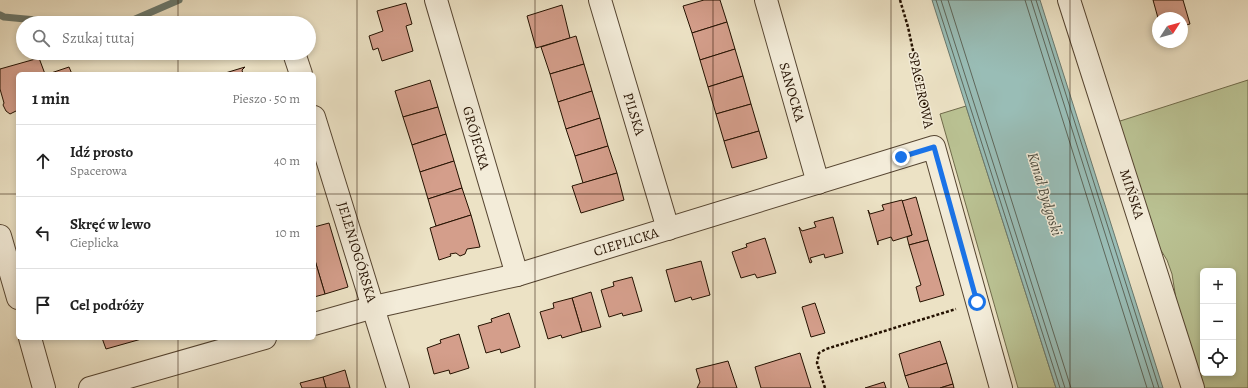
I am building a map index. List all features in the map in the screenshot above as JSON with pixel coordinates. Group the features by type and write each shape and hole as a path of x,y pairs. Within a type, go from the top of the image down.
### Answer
{"street":[{"name":"GRÓJECKA","path":"436,0 517,275"},
{"name":"PILSKA","path":"600,0 668,229"},
{"name":"SANOCKA","path":"766,0 818,183"},
{"name":"MIŃSKA","path":"1069,0 1193,388"},
{"path":"296,60 300,72"},
{"name":"JELENIOGÓRSKA","path":"316,123 398,388"},
{"name":"CIEPLICKA","path":"316,323 374,307 517,275 934,147"},
{"name":"SPACEROWA","path":"934,147 1001,388"},
{"path":"0,236 16,291"},
{"path":"31,340 44,388"},
{"path":"90,388 258,340"}],"path":[{"name":"SPACEROWA","path":"900,0 908,27 934,147"},
{"path":"825,388 817,364 819,353 826,348 977,302"}],"green space":[{"path":"1248,80 1248,388 1199,388 1180,324 1172,274 1167,260 1152,236 1117,122"},
{"path":"966,106 1056,388 1018,388 940,114"}],"water":[{"name":"Kanał Bydgoski","path":"932,0 1040,0 1163,388 1056,388"}],"building":[{"path":"704,0 720,0 727,22 692,33 683,6"},
{"path":"1153,0 1183,0 1186,12 1156,12"},
{"path":"406,3 412,24 406,26 413,51 382,61 378,48 373,50 369,36 383,31 377,11"},
{"path":"562,5 570,38 536,48 527,16"},
{"path":"727,22 735,49 700,60 692,33"},
{"path":"576,36 584,64 550,74 541,47"},
{"path":"735,49 743,76 708,87 700,60"},
{"path":"32,60 40,60 44,72 16,72 16,111 10,114 6,111 3,105 4,103 0,89 0,69"},
{"path":"584,64 592,91 558,102 550,74"},
{"path":"69,67 71,72 54,72"},
{"path":"245,67 242,70 242,72 229,72"},
{"path":"743,76 751,104 716,114 708,87"},
{"path":"430,80 438,107 403,117 395,91"},
{"path":"592,91 600,118 566,129 558,102"},
{"path":"751,104 759,131 724,141 716,114"},
{"path":"438,107 446,134 412,145 403,117"},
{"path":"600,118 608,146 575,156 566,129"},
{"path":"759,131 767,158 732,168 724,141"},
{"path":"446,134 454,161 420,172 412,145"},
{"path":"608,146 617,173 583,183 575,156"},
{"path":"454,161 462,188 428,199 420,172"},
{"path":"617,173 624,200 581,213 572,186"},
{"path":"462,188 471,215 436,226 428,199"},
{"path":"916,197 928,240 909,245 907,237 912,235 902,201"},
{"path":"902,200 912,235 893,241 891,237 878,241 878,245 868,210 870,214 884,210 882,205"},
{"path":"471,215 480,247 467,249 465,254 460,256 456,253 450,254 451,256 439,260 430,228"},
{"path":"833,217 843,253 825,258 824,254 810,258 812,262 810,263 799,227 802,231 816,227 814,222"},
{"path":"329,223 348,287 325,294 316,264 316,226"},
{"path":"765,238 776,273 757,278 755,274 741,278 732,252 747,247 746,244"},
{"path":"928,240 944,295 920,302 916,287 921,285 909,245"},
{"path":"701,261 710,295 692,300 691,297 675,302 666,270"},
{"path":"316,264 325,294 316,296"},
{"path":"632,277 642,311 623,316 622,313 609,317 601,290 614,286 613,282"},
{"path":"591,292 601,327 582,332 572,298"},
{"path":"572,298 582,332 562,338 561,335 548,339 540,312 554,308 553,303"},
{"path":"815,303 825,333 811,337 802,307"},
{"path":"509,313 520,347 501,353 500,349 486,353 478,326 492,322 491,319"},
{"path":"459,334 469,368 450,374 449,370 434,374 427,348 441,343 440,340"},
{"path":"103,340 138,340 106,349"},
{"path":"940,341 947,363 905,376 899,354"},
{"path":"800,353 811,388 761,388 755,367"},
{"path":"728,361 737,388 697,388 700,382 696,369"},
{"path":"947,363 953,384 940,388 909,388 905,376"},
{"path":"345,370 350,388 326,388 323,377"},
{"path":"323,377 326,388 302,388 300,383"},
{"path":"884,382 886,388 865,388"},
{"path":"953,384 954,388 940,388"}],"waterway":[{"path":"142,16 179,0"},
{"path":"0,15 16,18"}],"route":[{"path":"901,157 934,147 977,302"}]}
